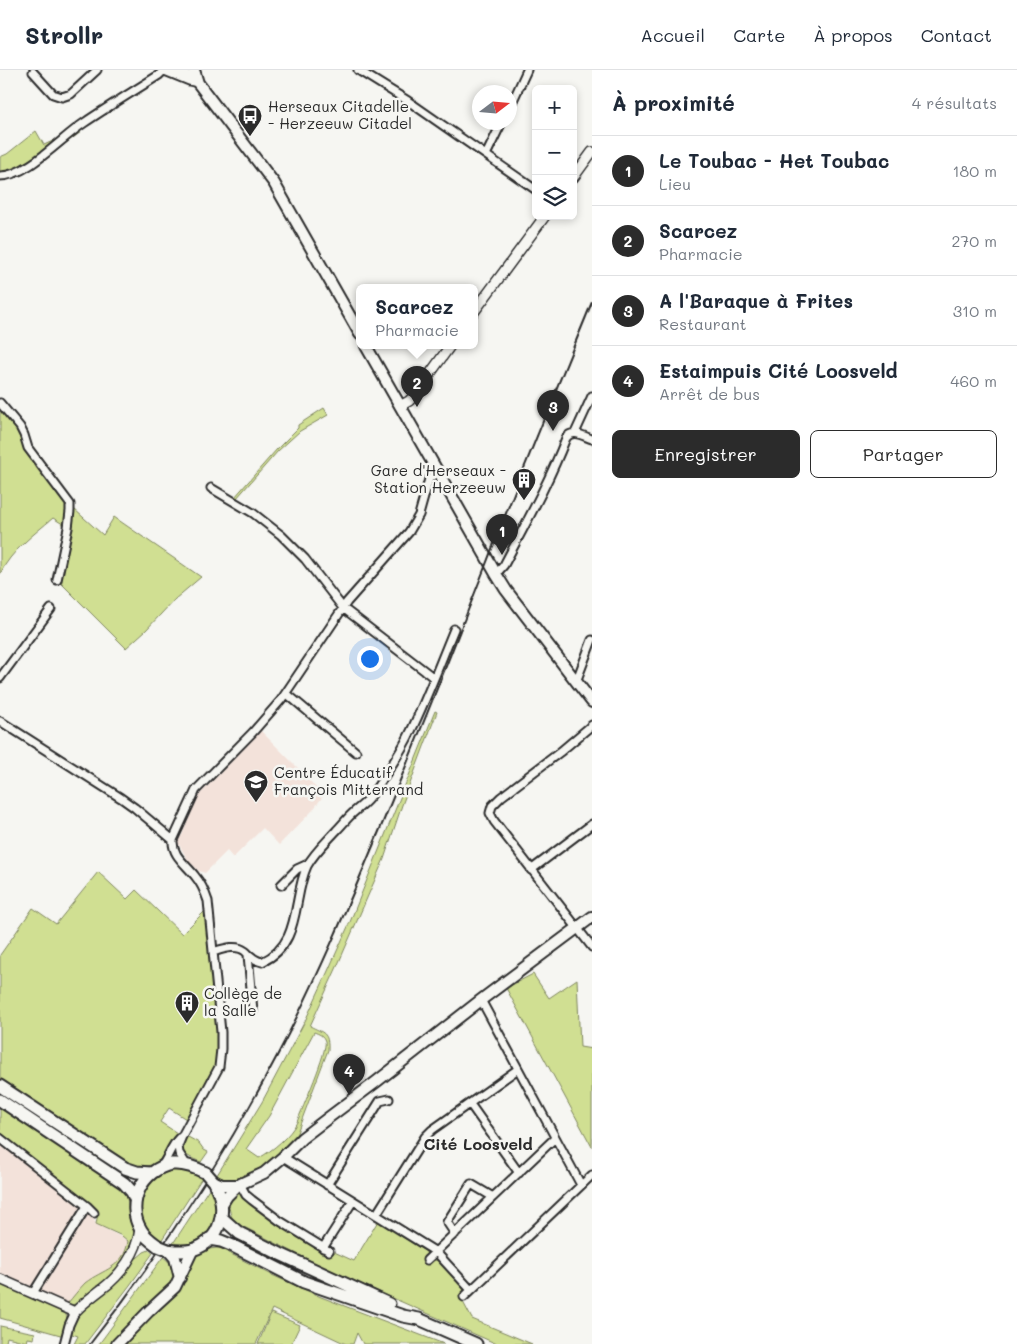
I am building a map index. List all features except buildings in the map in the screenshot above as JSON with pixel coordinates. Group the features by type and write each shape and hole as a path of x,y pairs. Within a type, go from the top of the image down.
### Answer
{"highway":[{"path":"0,1086 126,1168 137,1172 156,1170 173,1164 186,1165 196,1168 209,1177 220,1193 222,1204 221,1217 217,1229 204,1243 193,1249 181,1252 163,1248 147,1238 140,1229 136,1220 135,1199 141,1185 156,1170"},
{"path":"0,1100 124,1183 135,1199"},
{"path":"221,1217 239,1233 280,1254 476,1344"},
{"path":"209,1239 222,1241 304,1282 403,1316 419,1319"}],"main road":[{"path":"196,76 274,183 356,327"},
{"path":"368,349 506,590 592,702"},
{"path":"209,1177 222,1185 239,1184 264,1173 308,1133 592,917"},
{"path":"222,1204 239,1184"},
{"path":"163,1248 175,1258 180,1278"},
{"path":"117,1344 149,1311 175,1288 193,1249"}],"street":[{"path":"33,72 53,94 62,98 97,70"},
{"path":"0,176 13,174 42,157 73,130 159,75 163,70 189,81 196,76"},
{"path":"177,70 196,76"},
{"path":"358,70 403,98 532,187"},
{"path":"517,92 527,70"},
{"path":"486,155 498,130"},
{"path":"575,175 592,152"},
{"path":"478,307 542,220"},
{"path":"400,406 414,396 448,349"},
{"path":"575,433 592,396"},
{"path":"0,403 20,427 28,448 70,504 68,528 56,580"},
{"path":"496,574 504,565 542,494 566,438 571,433 575,433 592,439"},
{"path":"186,1165 179,1153 178,1146 219,1067 221,1035 209,908 206,896 195,875 175,854 172,840 196,790 265,719 286,693 343,608 363,583 410,532 418,516 429,479 438,471"},
{"path":"211,488 253,513 290,542 306,559 343,608 434,678"},
{"path":"0,678 51,609"},
{"path":"213,952 232,947 240,948 253,960 262,962 280,950 294,921 304,873 308,864 318,850 354,812 363,806 377,787 410,732 454,629"},
{"path":"576,682 592,640"},
{"path":"286,693 356,752"},
{"path":"0,721 121,798 172,840"},
{"path":"592,725 501,797 492,806 490,811 494,821 592,947"},
{"path":"531,870 592,824"},
{"path":"281,885 298,869 308,864"},
{"path":"248,955 253,1012"},
{"path":"481,1000 581,1186"},
{"path":"376,1215 425,1137 432,1130 518,1069"},
{"path":"327,1185 380,1101 389,1099"},
{"path":"470,1104 519,1173"},
{"path":"156,1170 166,1160 177,1139 183,1134"},
{"path":"0,1138 94,1213"},
{"path":"427,1260 556,1138"},
{"path":"283,1157 436,1252 471,1290"},
{"path":"464,1297 592,1175"},
{"path":"239,1184 246,1195 252,1200 280,1221 326,1250 353,1201"},
{"path":"455,1234 447,1222 471,1184 493,1197"},
{"path":"34,1293 87,1206"},
{"path":"132,1256 140,1229"},
{"path":"64,1344 74,1312 82,1304 108,1284 141,1248 147,1246 163,1248"},
{"path":"0,1279 74,1312"}],"shaded area":[{"name":"Centre Éducatif François Mitterrand","path":"261,731 323,796 313,810 279,845 263,828 233,858 227,851 205,873 199,871 189,862 177,841 182,835 197,797"},
{"path":"0,1142 90,1211 96,1224 129,1241 127,1250 115,1266 86,1283 67,1304 0,1274"}],"green space":[{"path":"77,130 81,132 36,165 0,179 0,157 7,154 36,131 44,145"},
{"path":"324,408 328,415 300,431 278,451 236,499 234,498 298,428 298,425"},
{"path":"0,410 19,432 23,444 68,504 66,526 53,518 16,551 0,574"},
{"path":"74,509 103,535 114,517 201,577 175,599 126,648 60,582"},
{"path":"435,711 437,712 384,859 310,1026 326,1036 328,1050 295,1138 282,1153 280,1152 259,1169 242,1178 233,1180 217,1175 262,1102 305,1021 350,922","holes":["314,1032 323,1037 325,1047 319,1068 297,1122 281,1142 259,1158 246,1149 269,1116"]},
{"path":"98,872 127,899 136,890 182,934 206,910 218,1039 216,1062 211,1076 186,1119 169,1108 160,1122 177,1133 166,1152 152,1164 137,1166 137,1168 134,1168 0,1078 0,955 33,908 56,924"},
{"path":"533,974 549,998 577,979 580,1047 592,1049 592,1147 506,988"},
{"path":"0,1107 105,1177 108,1176 125,1189 129,1218 134,1232 134,1245 106,1281 76,1304 67,1304 85,1283 112,1267 122,1257 128,1241 122,1236 96,1224 98,1213 0,1134"},
{"path":"188,1137 199,1143 208,1152 201,1162 188,1156 183,1150 182,1146"},
{"path":"175,1170 189,1171 202,1178 161,1241 150,1232 144,1222 141,1212 141,1201 145,1190 152,1181 162,1174"},
{"path":"210,1187 215,1199 216,1210 210,1229 195,1242 184,1245 172,1245"},
{"path":"239,1190 247,1202 328,1256 332,1251 354,1261 378,1221 426,1252 427,1255 422,1259 427,1265 437,1260 464,1289 464,1292 459,1296 472,1319 532,1344 497,1344 327,1269 234,1222 229,1204"},
{"path":"209,1249 225,1249 229,1253 272,1275 321,1297 444,1344 363,1344 357,1333 353,1344 346,1344 272,1309 256,1344 125,1344 149,1318 178,1292 185,1281 189,1266 195,1256"},
{"path":"149,1250 153,1253 85,1344 74,1344 78,1336 69,1333 78,1313 134,1257 137,1258"},
{"path":"163,1257 173,1268 174,1275 171,1283 129,1323 111,1344 99,1344"},
{"path":"0,1283 64,1310 67,1319 64,1336 0,1318"},
{"path":"271,1313 300,1325 291,1344 258,1344"},
{"path":"0,1326 35,1333 34,1339 28,1338 27,1342 7,1337 6,1342 12,1344 0,1344"}],"railway":[{"path":"90,1344 142,1275 213,1168 257,1094 306,998 346,911 383,822 524,467 592,302"}],"place":[{"name":"Herseaux Citadelle - Herzeeuw Citadel","path":"250,137"},
{"name":"Scarcez","path":"417,407"},
{"name":"A l'Baraque à Frites","path":"553,431"},
{"name":"Gare d'Herseaux - Station Herzeeuw","path":"524,501"},
{"name":"Le Toubac - Het Toubac","path":"502,555"},
{"name":"Centre Éducatif François Mitterrand","path":"256,803"},
{"name":"Collège de la Salle","path":"187,1024"},
{"name":"Estaimpuis Cité Loosveld","path":"349,1095"}],"district":[{"name":"Cité Loosveld","path":"478,1144"}]}
